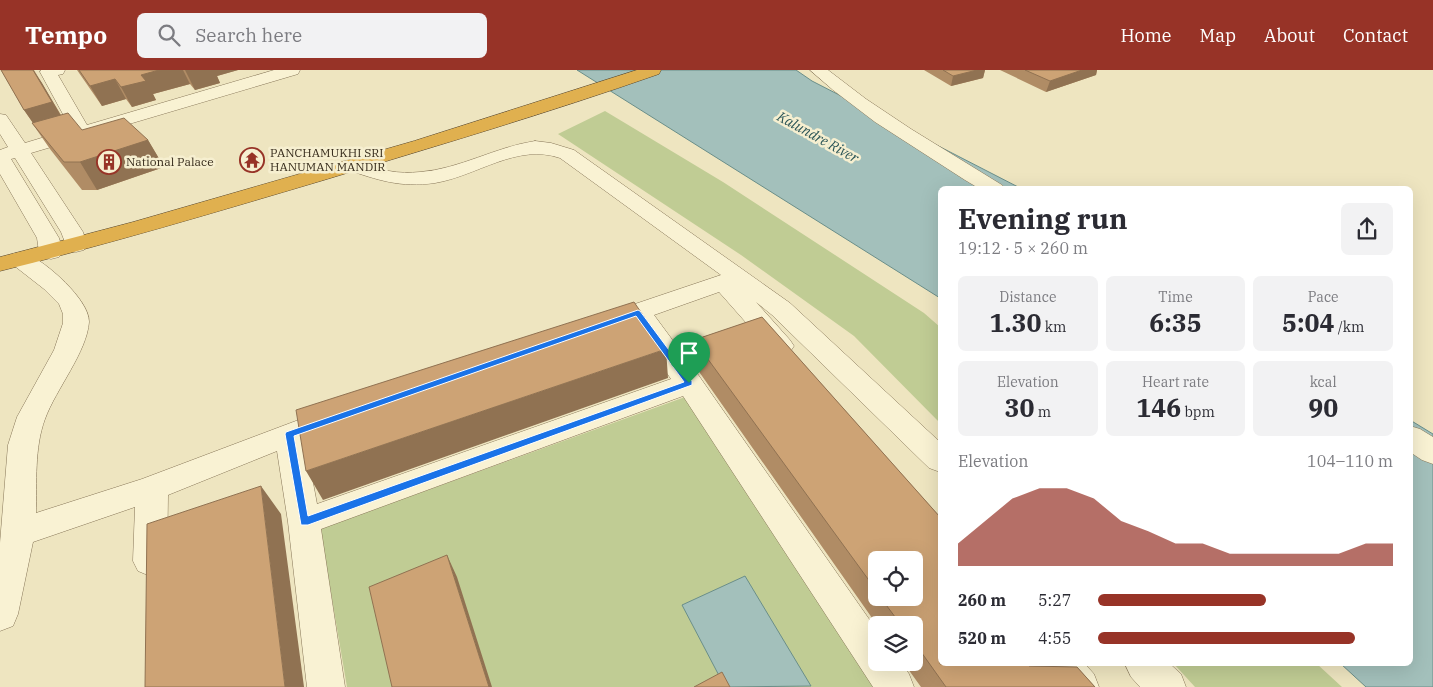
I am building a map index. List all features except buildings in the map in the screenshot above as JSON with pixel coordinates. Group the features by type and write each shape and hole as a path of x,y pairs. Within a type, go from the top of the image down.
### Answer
{"highway":[{"path":"74,238 352,165 558,96 610,70"},
{"path":"7,257 653,70"}],"street":[{"path":"56,70 48,72 81,132"},
{"path":"49,245 15,198 0,157 292,70"},
{"path":"818,70 848,95 924,147 990,186"},
{"path":"0,118 74,238"},
{"path":"352,165 396,178 415,178 464,171 518,149 531,147 561,151 706,253 781,309 938,458"},
{"path":"0,614 18,533 22,450 30,418 64,355 76,328 77,315 71,301 7,257"},
{"path":"796,364 724,282 628,316 689,383 868,648"},
{"path":"304,522 689,383"},
{"path":"18,533 152,488 289,434 355,411"},
{"path":"289,434 304,522 326,687"},
{"path":"1413,439 1433,452"},
{"path":"150,587 152,488"},
{"path":"1146,666 1167,687"},
{"path":"884,671 894,687"}],"green space":[{"path":"605,111 723,182 924,313 938,325 938,421 854,336 741,255 558,134"},
{"path":"685,397 878,687 347,687 320,529"},
{"path":"1176,666 1319,666 1342,687 1195,687"}],"water":[{"name":"Kalundre River","path":"577,70 796,70 812,81 1016,186 938,186 938,297"},
{"path":"1413,422 1433,434 1433,687 1366,687 1343,666 1413,666"},
{"path":"745,576 811,686 725,687 682,605"}],"place":[{"name":"PANCHAMUKHI SRI HANUMAN MANDIR","path":"252,160"},
{"name":"National Palace","path":"109,162"}],"route":[{"path":"638,312 689,383 304,522 289,434 638,312"}]}
